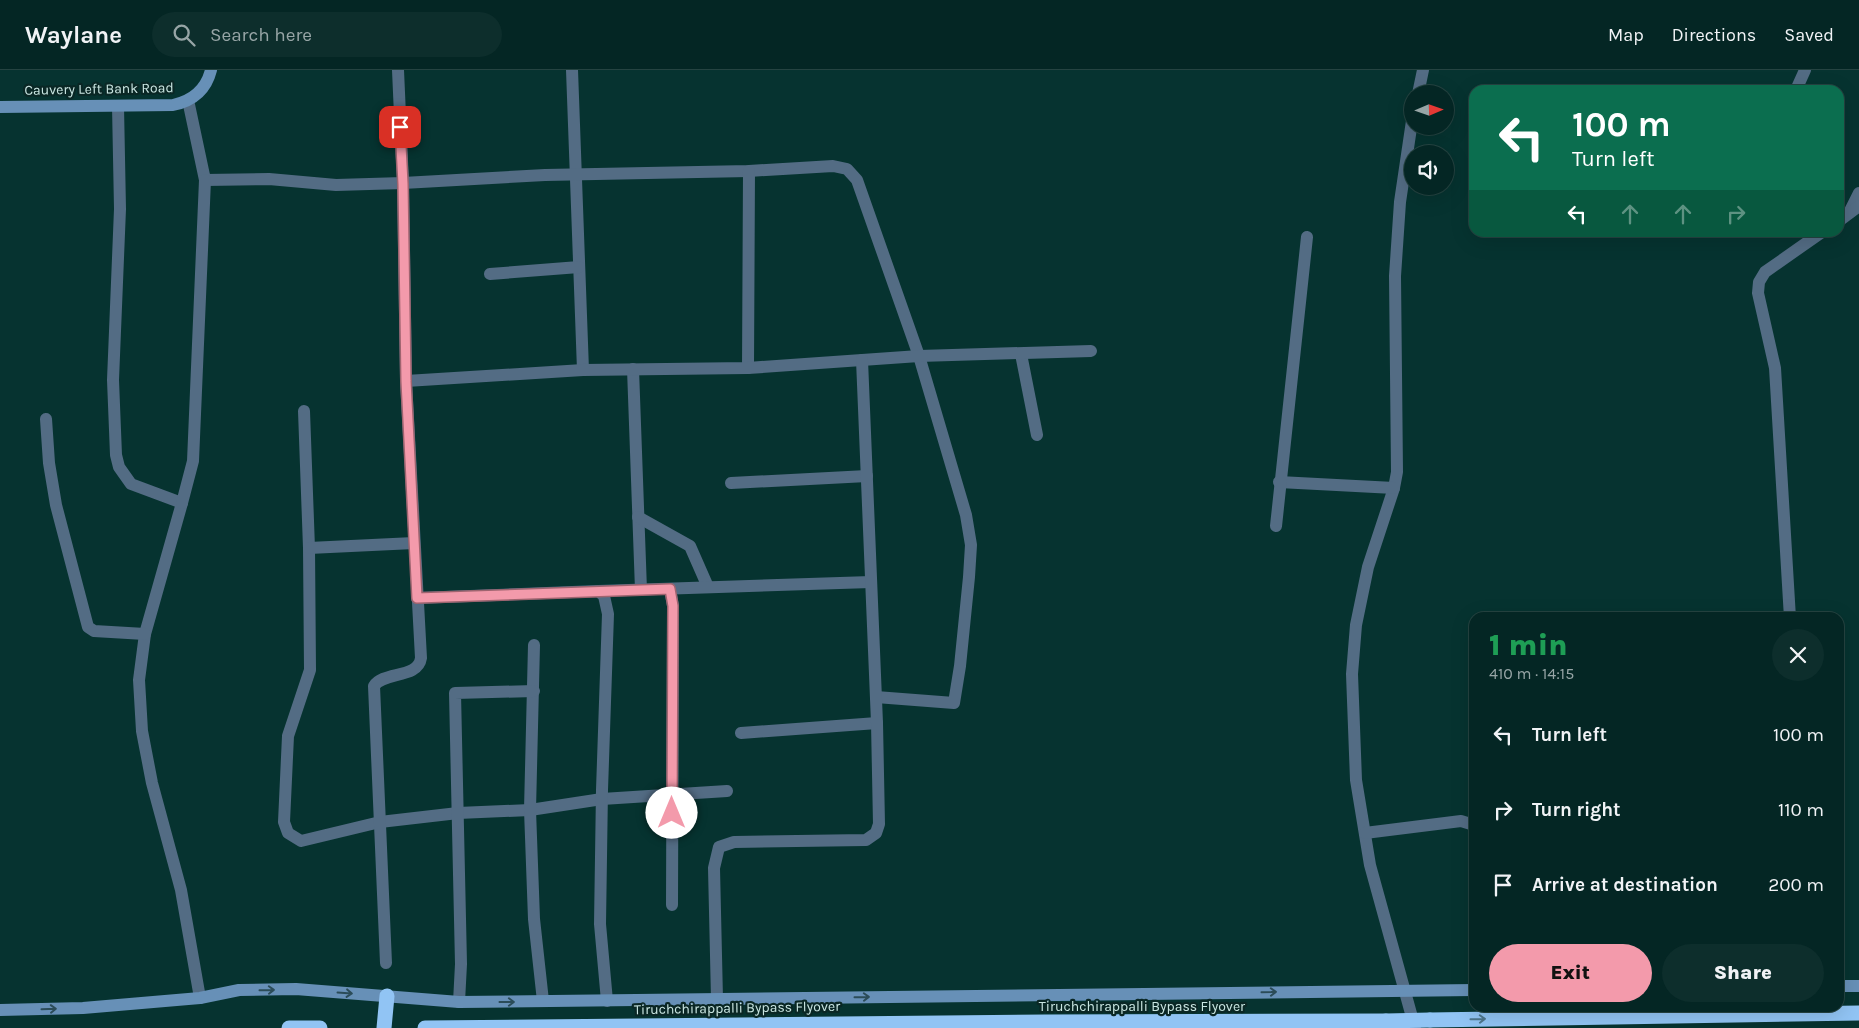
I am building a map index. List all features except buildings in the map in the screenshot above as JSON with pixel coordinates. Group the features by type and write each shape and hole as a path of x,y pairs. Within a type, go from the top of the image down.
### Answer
{"highway":[{"path":"384,1028 387,996"},
{"name":"Tiruchchirappalli Bypass Flyover","path":"424,1028 1035,1022 1386,1021 1859,1013"},
{"path":"289,1028 320,1028"}],"street":[{"name":"Cauvery Left Bank Road","path":"0,107 173,105 197,95 204,87 211,70"},
{"path":"386,963 374,686 376,683 390,677 416,668 421,658 406,381 403,184 398,70"},
{"path":"572,70 583,370"},
{"path":"1420,85 1423,70"},
{"path":"1798,85 1805,70"},
{"path":"188,100 206,180 193,461 145,634 139,680 142,731 152,782 182,890 200,998"},
{"path":"118,106 120,209 113,380 116,455 119,467 131,484 182,503"},
{"path":"1410,135 1400,202 1395,276 1397,472 1394,488 1368,566 1356,625 1352,674 1356,780 1370,865 1415,1028"},
{"path":"206,180 269,179 336,185 403,184 576,174 749,171 833,166 842,167 853,174 857,180 919,356 966,515 971,545 960,666 954,703 876,697"},
{"path":"748,368 749,171"},
{"path":"1844,216 1859,193"},
{"path":"1844,217 1859,206"},
{"path":"1276,526 1279,482 1307,237"},
{"path":"1790,612 1775,368 1758,293 1759,282 1764,272 1815,237"},
{"path":"490,274 580,267"},
{"path":"406,381 583,370 748,368 919,356 1091,351"},
{"path":"1021,354 1037,435"},
{"path":"717,998 714,868 719,847 734,842 866,840 876,833 879,824 877,723 862,360"},
{"path":"633,369 641,590"},
{"path":"304,411 309,548 310,670 288,736 284,822 288,833 301,841 380,822 458,813 530,810 602,799 727,791"},
{"path":"46,419 49,463 56,505 88,627 94,631 145,634"},
{"path":"731,483 866,476"},
{"path":"1279,482 1394,488"},
{"path":"638,517 690,546 708,587"},
{"path":"309,548 414,542"},
{"path":"417,598 871,582"},
{"path":"670,589 673,606 672,905"},
{"path":"598,591 604,596 608,614 600,924 607,1001"},
{"path":"534,646 530,810 534,919 544,1001"},
{"path":"459,1002 461,964 455,693 534,691"},
{"path":"741,732 877,723"},
{"path":"1365,833 1461,821 1469,823"},
{"path":"1844,986 1859,986"},
{"path":"0,1010 83,1008 200,998 239,990 296,989 459,1002 1469,990"}],"route":[{"path":"400,127 403,184 406,381 417,598 670,589 673,606 672,813"}]}
